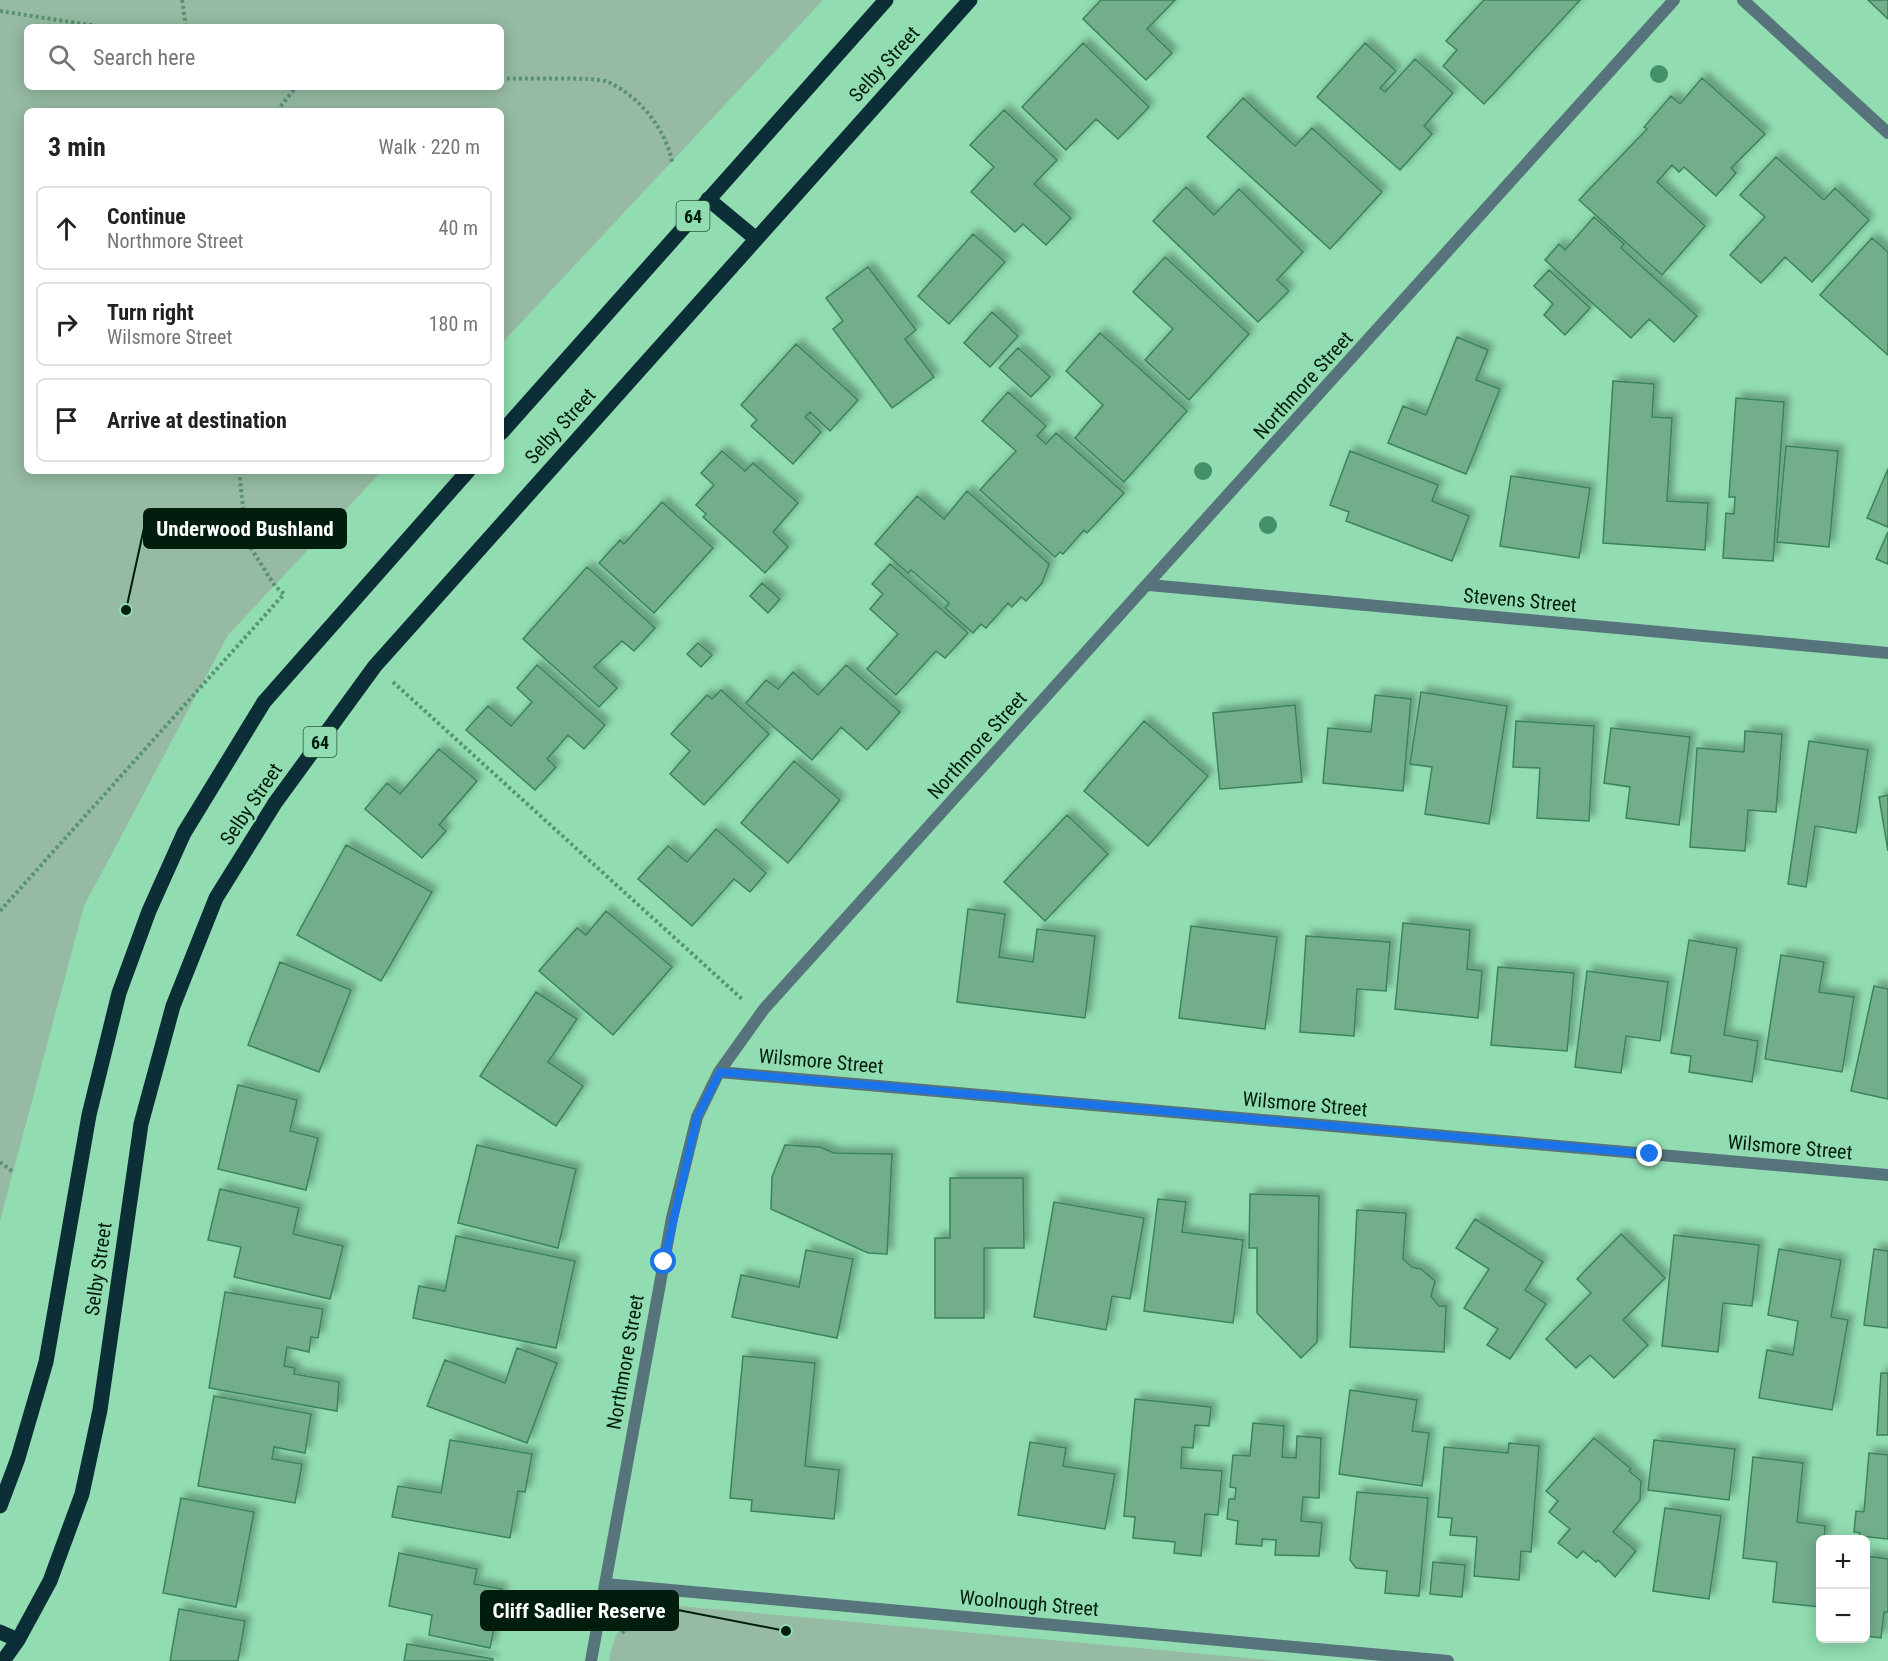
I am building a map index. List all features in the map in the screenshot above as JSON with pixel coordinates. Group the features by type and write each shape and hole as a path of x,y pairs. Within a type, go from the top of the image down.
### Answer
{"main road":[{"name":"Selby Street","path":"504,430 886,0"},
{"name":"Selby Street","path":"3,1661 18,1640 50,1581 82,1494 100,1410 141,1124 173,1006 216,898 275,803 375,666 970,0"},
{"path":"708,199 755,238"},
{"name":"Selby Street","path":"0,1506 18,1458 46,1362 89,1115 119,993 149,911 184,833 264,702 465,474"},
{"path":"0,1632 18,1640"}],"street":[{"name":"Northmore Street","path":"591,1661 672,1218 697,1117 720,1072 764,1009 1149,585 1674,0"},
{"path":"1743,0 1888,134"},
{"name":"Stevens Street","path":"1149,585 1888,653"},
{"name":"Wilsmore Street","path":"720,1072 1888,1175"},
{"name":"Woolnough Street","path":"605,1584 1448,1661"}],"path":[{"path":"182,0 186,24"},
{"path":"0,10 85,24"},
{"path":"504,78 606,81 642,106 669,144 672,162"},
{"path":"279,108 294,90"},
{"path":"0,911 284,594 274,585 248,542 241,474"},
{"path":"375,666 742,999"},
{"path":"0,1162 13,1172"}],"green space":[{"path":"0,0 823,0 504,341 504,108 24,108 24,474 379,474 228,635 84,906 0,1221"},
{"path":"658,1604 1280,1661 609,1661 618,1631 623,1623 637,1611"}],"building":[{"path":"1101,0 1175,0 1147,29 1172,53 1146,80 1083,19"},
{"path":"1484,0 1580,0 1484,104 1443,66 1457,50 1446,41"},
{"path":"1868,0 1888,0 1888,19"},
{"path":"1083,43 1149,107 1118,139 1096,119 1066,150 1022,107"},
{"path":"1365,43 1396,71 1380,88 1385,92 1415,59 1453,93 1424,126 1432,134 1400,170 1317,97"},
{"path":"1702,78 1765,134 1731,168 1736,173 1716,196 1684,167 1679,172 1672,165 1657,182 1705,226 1662,275 1579,200 1647,129 1644,127 1671,96 1680,104"},
{"path":"1243,98 1295,146 1312,128 1382,192 1330,249 1207,137"},
{"path":"1004,110 1057,160 1034,184 1071,218 1046,245 1023,224 1015,232 971,192 994,167 970,145"},
{"path":"1776,157 1824,200 1835,188 1869,220 1812,282 1785,257 1761,283 1730,255 1765,217 1740,195"},
{"path":"1186,187 1214,215 1239,189 1303,252 1277,280 1289,291 1258,322 1153,221"},
{"path":"1594,217 1624,244 1621,248 1697,316 1674,342 1649,319 1631,338 1545,260 1559,244 1565,250"},
{"path":"973,234 1005,262 949,324 918,296"},
{"path":"1872,238 1888,252 1888,355 1820,295"},
{"path":"1165,257 1249,334 1189,400 1145,360 1173,329 1133,292"},
{"path":"868,267 916,330 905,339 934,377 892,408 833,329 843,321 826,298"},
{"path":"1549,270 1590,308 1565,335 1544,315 1553,304 1534,286"},
{"path":"992,312 1018,336 990,367 964,343"},
{"path":"1100,333 1187,411 1124,482 1075,438 1103,405 1066,371"},
{"path":"1457,337 1488,350 1476,380 1500,389 1466,474 1388,443 1403,406 1426,415"},
{"path":"796,344 858,400 830,431 810,412 805,417 821,432 793,464 751,426 757,420 741,405"},
{"path":"1018,348 1050,377 1031,397 999,368"},
{"path":"1613,381 1654,384 1652,417 1672,418 1667,501 1708,503 1705,550 1603,543"},
{"path":"1008,392 1046,426 1037,436 1046,444 1056,433 1124,493 1087,533 1084,530 1063,554 1060,552 1055,557 980,490 1016,451 982,421"},
{"path":"1736,398 1784,402 1773,561 1723,558 1726,513 1734,514 1735,497 1729,497"},
{"path":"1786,446 1838,451 1829,547 1777,542"},
{"path":"722,451 745,471 753,463 798,503 773,532 788,547 765,573 703,517 706,514 696,505 714,485 701,473"},
{"path":"1350,451 1438,485 1432,501 1469,516 1452,561 1346,521 1349,512 1330,505"},
{"path":"1888,469 1888,527 1867,518"},
{"path":"1511,476 1590,488 1579,558 1500,546"},
{"path":"967,491 1049,564 1042,583 1026,601 1021,597 1012,607 1008,603 986,628 981,624 973,633 945,608 949,603 911,570 908,573 875,544 917,496 944,519"},
{"path":"662,502 713,548 654,613 599,563 620,540 624,544"},
{"path":"1888,532 1888,564 1876,559"},
{"path":"890,564 968,633 945,658 936,651 896,695 867,669 898,634 870,609 883,594 872,584"},
{"path":"587,567 655,628 634,651 622,641 594,667 617,688 599,707 523,639"},
{"path":"762,583 780,599 768,613 750,596"},
{"path":"698,643 712,655 701,667 687,654"},
{"path":"537,665 605,725 584,749 568,735 547,759 556,767 535,790 466,730 488,706 511,726 532,702 517,688"},
{"path":"846,665 900,712 867,750 841,727 812,760 746,703 766,680 778,689 793,672 818,695"},
{"path":"721,690 769,734 704,805 670,774 690,751 671,734 707,695 712,699"},
{"path":"1421,692 1507,706 1489,824 1425,814 1432,767 1410,764"},
{"path":"1375,695 1411,699 1403,791 1323,783 1328,728 1371,732"},
{"path":"1295,705 1302,782 1220,789 1213,713"},
{"path":"1144,721 1208,776 1148,846 1084,791"},
{"path":"1516,721 1594,726 1589,821 1537,818 1540,768 1513,767"},
{"path":"1611,728 1690,737 1679,825 1626,818 1630,787 1604,783"},
{"path":"1745,731 1782,734 1776,812 1748,810 1745,851 1690,847 1697,748 1744,752"},
{"path":"1809,741 1868,750 1856,833 1815,826 1806,887 1788,884"},
{"path":"439,749 477,781 439,825 446,831 422,858 365,809 387,783 400,794"},
{"path":"794,761 840,800 788,863 741,823"},
{"path":"1888,795 1888,851 1879,797"},
{"path":"1067,815 1108,854 1045,921 1004,882"},
{"path":"716,829 766,873 750,892 734,879 692,926 638,879 668,846 687,862"},
{"path":"346,845 432,892 381,981 297,935"},
{"path":"968,909 1005,914 999,957 1033,962 1037,929 1095,936 1085,1018 957,1002"},
{"path":"606,911 672,967 613,1035 539,971 577,928 586,935"},
{"path":"1403,923 1470,930 1467,969 1482,971 1478,1018 1395,1009"},
{"path":"1191,926 1277,937 1265,1029 1179,1018"},
{"path":"1306,936 1390,942 1386,991 1357,989 1354,1036 1300,1032"},
{"path":"1689,940 1737,948 1724,1035 1758,1041 1752,1082 1689,1072 1691,1056 1671,1053"},
{"path":"1781,955 1824,962 1819,992 1854,997 1842,1072 1765,1059"},
{"path":"280,962 351,990 319,1072 248,1045"},
{"path":"1498,967 1574,973 1567,1051 1491,1045"},
{"path":"1587,971 1668,982 1660,1041 1626,1036 1621,1073 1575,1067"},
{"path":"1874,986 1888,989 1888,1099 1851,1091"},
{"path":"536,992 577,1019 548,1062 583,1086 556,1126 480,1076"},
{"path":"238,1085 297,1100 290,1131 318,1138 306,1190 218,1169"},
{"path":"477,1145 576,1169 558,1248 458,1223"},
{"path":"785,1145 820,1147 834,1153 892,1154 887,1254 868,1253 771,1209 772,1177"},
{"path":"950,1178 1023,1178 1024,1248 984,1248 984,1318 935,1318 935,1238 950,1238"},
{"path":"220,1189 299,1208 293,1234 343,1246 330,1299 234,1277 241,1247 208,1240"},
{"path":"1250,1194 1319,1196 1317,1342 1301,1358 1257,1313 1257,1248 1249,1248"},
{"path":"1158,1199 1186,1202 1182,1232 1243,1240 1233,1323 1144,1311"},
{"path":"1054,1202 1144,1218 1130,1299 1112,1296 1106,1330 1034,1317"},
{"path":"1357,1210 1406,1213 1403,1259 1412,1267 1421,1269 1435,1281 1431,1296 1439,1306 1446,1306 1444,1352 1350,1347"},
{"path":"1475,1219 1543,1262 1525,1290 1546,1304 1510,1359 1487,1345 1498,1329 1464,1308 1489,1269 1456,1248"},
{"path":"1621,1234 1665,1278 1623,1320 1648,1345 1614,1378 1590,1355 1576,1368 1546,1339 1591,1293 1577,1279"},
{"path":"1674,1235 1759,1245 1752,1306 1723,1303 1718,1352 1662,1346"},
{"path":"456,1236 575,1261 556,1348 413,1318 419,1286 445,1291"},
{"path":"1779,1249 1841,1260 1831,1317 1848,1320 1832,1410 1759,1398 1767,1350 1793,1355 1798,1321 1768,1315"},
{"path":"1874,1249 1888,1251 1888,1328 1864,1325"},
{"path":"806,1250 853,1259 837,1338 732,1317 741,1275 799,1287"},
{"path":"225,1292 323,1309 318,1338 311,1337 309,1352 287,1347 284,1366 295,1368 294,1374 339,1382 337,1411 209,1388"},
{"path":"517,1348 557,1363 527,1443 427,1406 445,1360 505,1383"},
{"path":"743,1356 815,1363 805,1466 839,1470 834,1519 751,1511 752,1500 730,1498"},
{"path":"1881,1373 1888,1373 1888,1435 1877,1435"},
{"path":"1350,1390 1417,1400 1412,1431 1429,1433 1422,1486 1339,1474"},
{"path":"214,1396 311,1414 305,1453 274,1447 272,1459 302,1464 295,1503 198,1486"},
{"path":"1135,1399 1211,1407 1209,1426 1195,1425 1193,1448 1182,1447 1181,1468 1222,1471 1218,1515 1205,1514 1201,1556 1174,1553 1175,1542 1133,1538 1135,1517 1124,1516"},
{"path":"1253,1423 1284,1426 1282,1457 1296,1458 1297,1436 1321,1438 1319,1498 1303,1497 1301,1521 1322,1523 1319,1556 1275,1555 1276,1540 1262,1539 1262,1546 1236,1544 1238,1521 1227,1519 1229,1499 1235,1499 1236,1488 1230,1487 1233,1455 1250,1456"},
{"path":"1594,1438 1631,1469 1629,1471 1641,1481 1640,1500 1613,1532 1636,1551 1615,1577 1598,1560 1596,1562 1583,1551 1577,1558 1558,1543 1570,1529 1549,1512 1558,1501 1546,1491"},
{"path":"450,1440 532,1454 525,1492 518,1491 510,1538 392,1517 398,1486 441,1493"},
{"path":"1654,1440 1735,1449 1729,1500 1648,1490"},
{"path":"1030,1442 1066,1448 1063,1466 1115,1474 1105,1529 1018,1515"},
{"path":"1509,1443 1539,1446 1531,1552 1521,1551 1519,1580 1474,1576 1477,1537 1450,1535 1452,1518 1438,1517 1444,1447 1508,1453"},
{"path":"1869,1453 1888,1455 1888,1539 1854,1532 1856,1511 1864,1512"},
{"path":"1753,1457 1803,1463 1797,1522 1825,1526 1824,1535 1816,1535 1816,1607 1773,1602 1777,1562 1743,1558"},
{"path":"1357,1492 1428,1498 1419,1596 1385,1593 1387,1571 1356,1568 1350,1560"},
{"path":"181,1498 254,1512 236,1607 163,1593"},
{"path":"1665,1508 1721,1516 1709,1599 1653,1591"},
{"path":"399,1553 477,1569 474,1584 502,1589 490,1648 429,1635 432,1615 389,1606"},
{"path":"1870,1557 1888,1559 1888,1612 1884,1612 1881,1638 1870,1637"},
{"path":"1433,1562 1465,1565 1462,1597 1430,1594"},
{"path":"179,1609 245,1621 238,1661 170,1661"},
{"path":"407,1644 493,1659 493,1661 404,1661"}],"place":[{"name":"Underwood Bushland","path":"126,610"},
{"name":"Cliff Sadlier Reserve","path":"786,1631"}],"route":[{"path":"664,1262 672,1218 697,1117 720,1072 1650,1154"}]}
